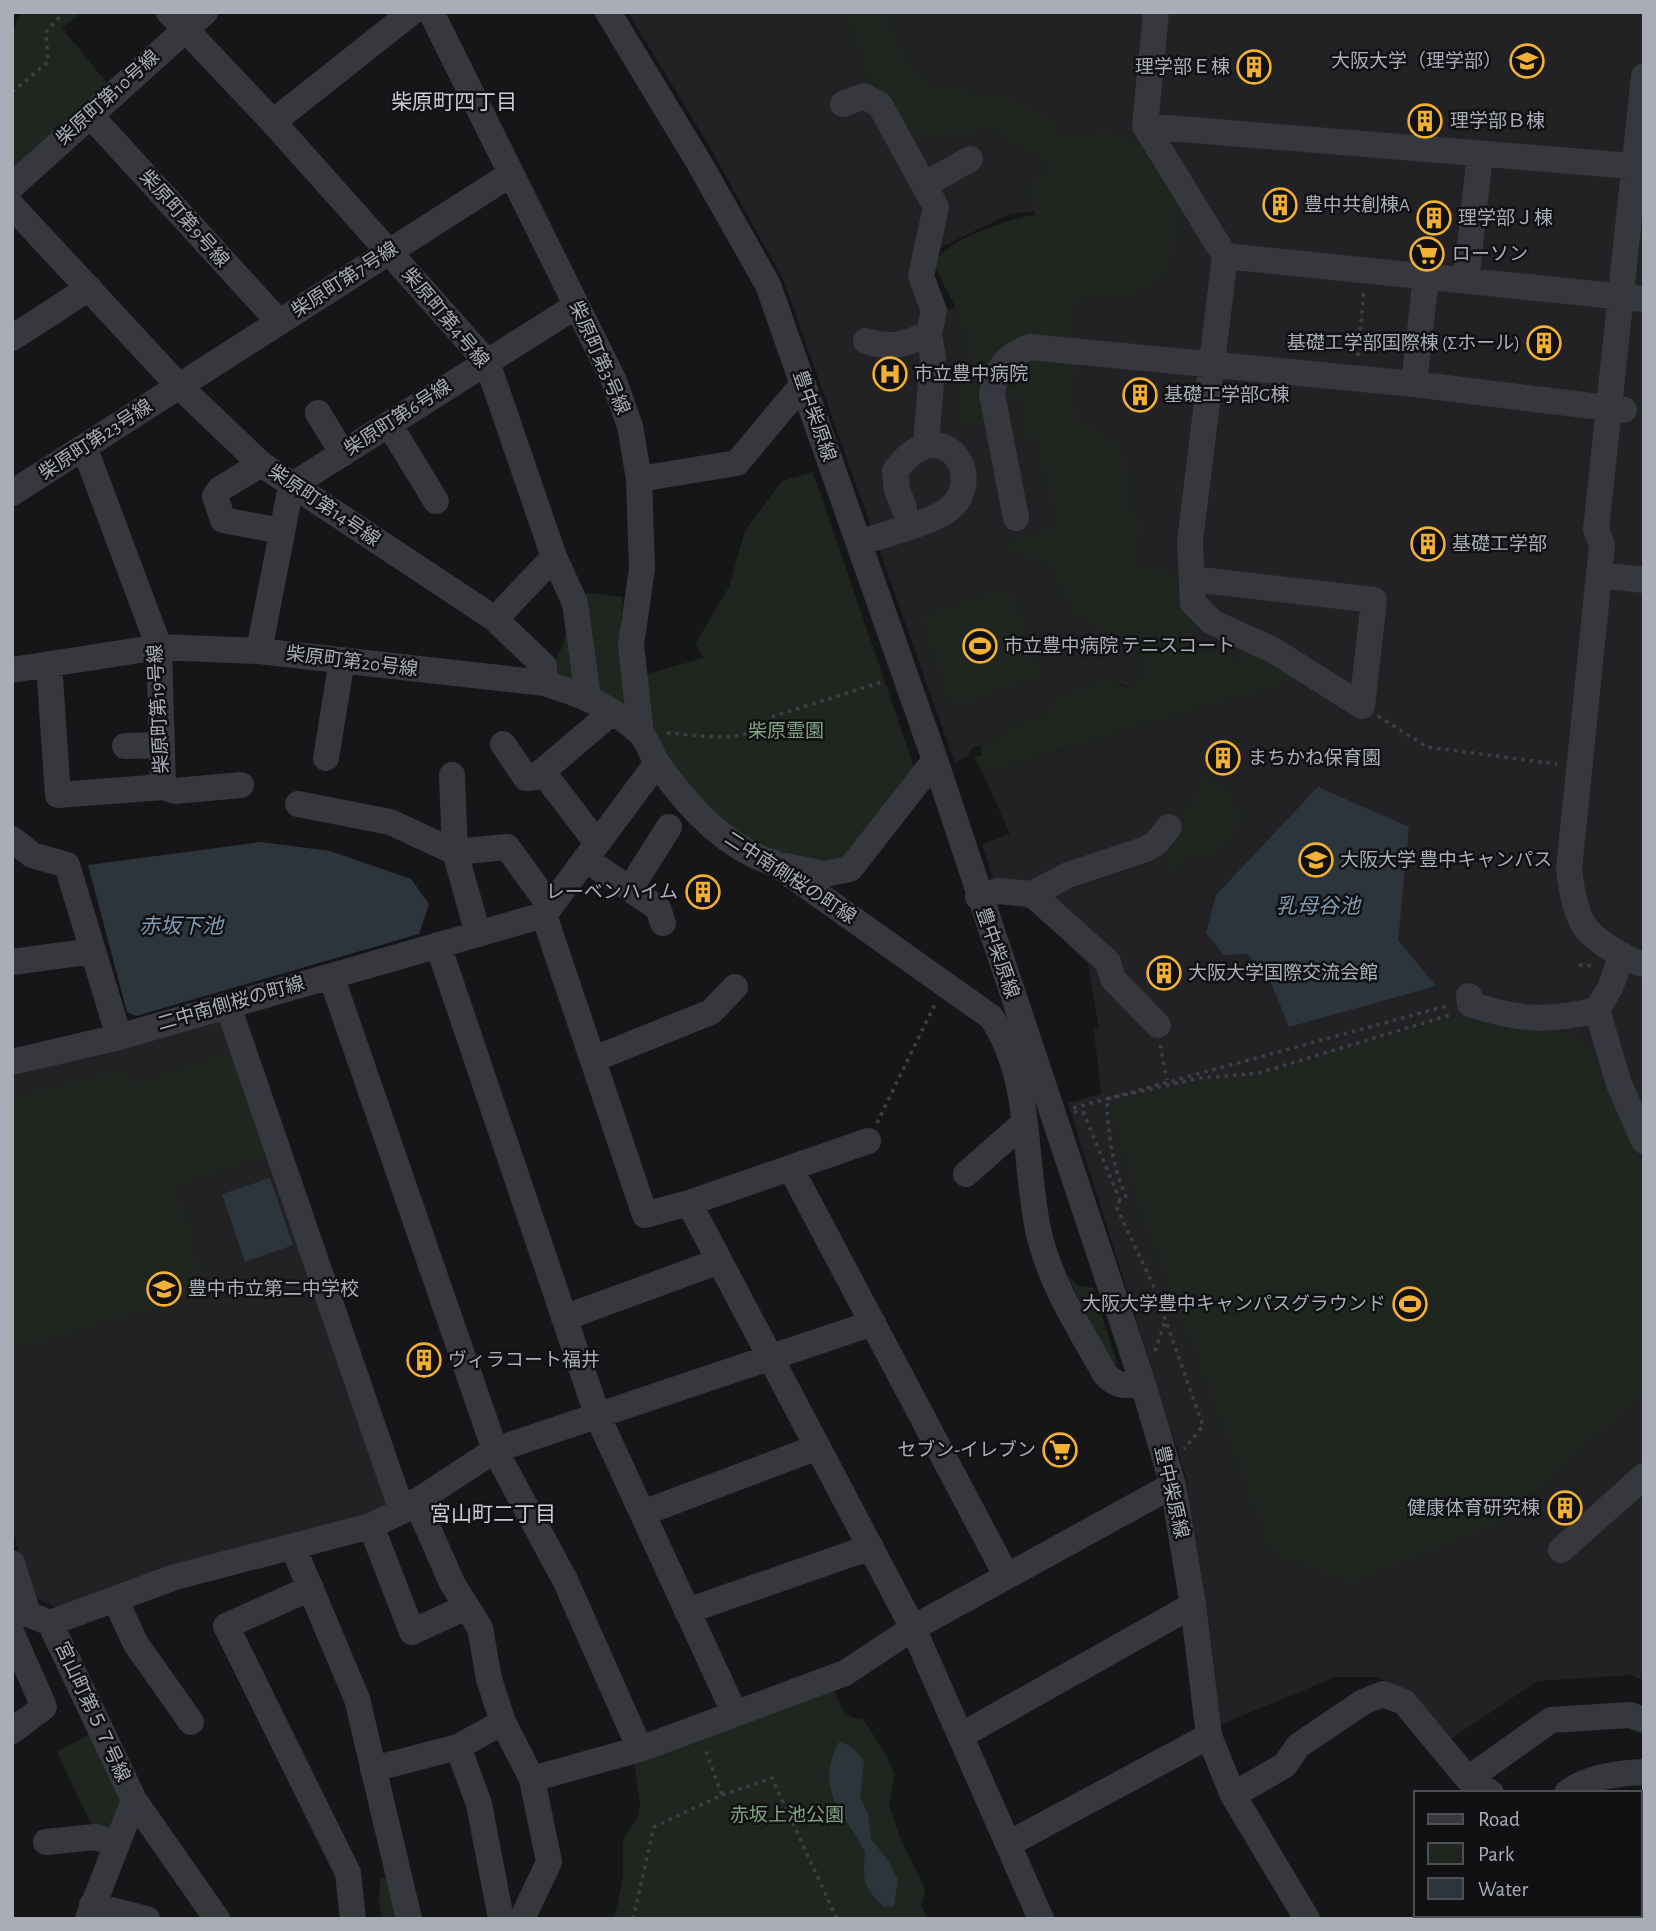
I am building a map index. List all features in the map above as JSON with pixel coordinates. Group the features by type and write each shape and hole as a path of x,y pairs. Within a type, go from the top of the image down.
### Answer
{"street":[{"name":"柴原町第10号線","path":"12,186 90,115 176,21 205,12"},
{"path":"273,122 412,12"},
{"name":"柴原町第3号線","path":"431,12 614,381 629,426 639,479 642,569 631,645 641,734"},
{"name":"豊中柴原線","path":"608,12 698,161 768,285 935,760 978,897 1143,1384 1171,1477 1193,1605 1209,1736 1233,1795 1307,1919"},
{"path":"1156,12 1145,126 1225,256 1190,541 1193,603 1212,622 1273,650 1362,706 1378,591 1192,579"},
{"name":"柴原町第4号線","path":"176,21 273,122 487,362 554,557 575,603 588,697"},
{"path":"1634,298 1644,76"},
{"path":"843,104 864,96 880,105 926,184 937,211 921,276 933,311 929,334 933,359 926,444"},
{"name":"柴原町第9号線","path":"90,115 278,322"},
{"path":"1145,126 1639,167"},
{"path":"1466,281 1480,155"},
{"path":"926,184 970,159"},
{"name":"柴原町第7号線","path":"178,386 511,174"},
{"name":"柴原町第14号線","path":"12,206 178,386 261,464 495,619 544,666 544,683"},
{"path":"1469,1000 1527,1020 1567,1018 1597,1010 1610,988 1633,960 1585,928 1571,888 1569,869 1602,545 1613,532 1617,409 1644,237"},
{"path":"1225,256 1634,298"},
{"path":"1414,384 1426,277"},
{"path":"12,338 89,288"},
{"name":"柴原町第6号線","path":"291,486 576,306"},
{"path":"866,341 883,347 908,344 929,334"},
{"path":"1016,518 992,394 995,377 1009,357 1022,350 1038,347 1414,384 1617,409"},
{"path":"639,479 737,463 803,384"},
{"name":"柴原町第23号線","path":"12,493 85,449 178,386"},
{"path":"318,413 343,454"},
{"path":"389,424 436,501"},
{"path":"859,543 945,512 959,496 964,474 958,457 945,447 926,444 908,453 895,471 897,490 904,508"},
{"name":"柴原町第19号線","path":"49,664 58,795 163,787 159,647 85,449"},
{"path":"261,464 220,489 215,496 223,520 281,531"},
{"path":"259,651 291,486"},
{"path":"495,619 554,557"},
{"path":"1599,575 1644,580"},
{"name":"柴原町第20号線","path":"12,670 159,647 259,651 544,683"},
{"path":"326,758 342,660"},
{"path":"544,683 588,697 612,712 641,734 657,763 547,911"},
{"path":"503,744 526,778 536,777 612,712"},
{"path":"125,746 162,745"},
{"path":"774,863 825,874 850,869 935,760"},
{"name":"二中南側桜の町線","path":"657,763 678,815 704,821 750,856 774,863 991,1017 1007,1041 1024,1123 1037,1226 1047,1266 1105,1374 1112,1382 1125,1386 1143,1384"},
{"path":"542,771 591,851 630,889 659,908 663,923"},
{"path":"452,775 455,852 478,934"},
{"path":"163,787 175,791 241,785"},
{"path":"299,804 390,822 455,852 507,847 547,911 645,1215 689,1203 868,1141"},
{"path":"630,889 678,815"},
{"path":"978,897 998,891 1032,894 1068,874 1146,849 1156,843 1169,827"},
{"path":"12,839 32,855 67,865 119,1037"},
{"path":"1032,894 1108,962 1113,979 1158,1025"},
{"name":"二中南側桜の町線","path":"12,1062 119,1037 478,934 547,911"},
{"path":"438,945 598,1417 734,1712"},
{"path":"12,962 93,951"},
{"path":"331,976 495,1450 565,1580 640,1749"},
{"path":"594,1059 711,1012 735,987"},
{"path":"228,1006 409,1506 480,1628 489,1679 503,1722 532,1779 549,1862 522,1919"},
{"path":"1597,1010 1619,1084 1644,1141"},
{"path":"966,1174 1024,1123"},
{"path":"791,1169 1006,1575"},
{"path":"689,1203 913,1628 1010,1843 1041,1919"},
{"path":"564,1318 719,1261"},
{"path":"12,1731 44,1707 26,1621 115,1599 175,1577 371,1526 409,1506 495,1450 598,1417 770,1355 873,1323"},
{"path":"643,1513 818,1447"},
{"path":"1561,1549 1644,1476"},
{"path":"532,1779 640,1749 845,1673 913,1628 1171,1477"},
{"path":"371,1526 412,1632 466,1608"},
{"path":"293,1546 357,1699 409,1919"},
{"path":"687,1611 871,1547"},
{"name":"宮山町第５７号線","path":"12,1563 26,1621 134,1801 90,1912"},
{"path":"311,1588 226,1626 348,1873 353,1919"},
{"path":"115,1599 136,1644 191,1722"},
{"path":"962,1735 1193,1605"},
{"path":"1233,1795 1284,1765 1298,1746 1363,1702 1383,1694 1404,1702 1468,1779 1488,1791"},
{"path":"1468,1779 1551,1720 1630,1714 1644,1720"},
{"path":"373,1769 458,1747 503,1722"},
{"path":"1010,1843 1209,1736"},
{"path":"458,1747 480,1804 501,1919"},
{"path":"1569,1791 1575,1786 1622,1773 1644,1772"},
{"path":"134,1801 217,1919"},
{"path":"46,1842 95,1838 117,1844"},
{"path":"90,1912 147,1919"}],"path":[{"path":"12,92 48,62 46,32 64,12"},
{"path":"1355,379 1366,271"},
{"path":"641,734 743,737 762,729 774,716 890,679"},
{"path":"1362,706 1427,747 1580,766"},
{"path":"868,1141 945,984"},
{"path":"1107,1099 1167,1080 1469,1000"},
{"path":"1120,1200 1083,1112 1076,1113 1070,1109 1200,1078 1259,1073 1453,1014 1469,1000"},
{"path":"1158,1025 1167,1080"},
{"path":"1107,1099 1108,1139 1115,1171 1126,1197 1116,1206 1154,1287 1203,1426 1171,1477"},
{"path":"696,1727 722,1795"},
{"path":"633,1919 654,1827 722,1795 772,1777 837,1919"}],"shaded area":[{"name":"大阪大学 豊中キャンパス","path":"628,12 844,12 868,79 888,99 874,12 1644,12 1644,1681 1631,1675 1538,1681 1449,1740 1404,1689 1376,1677 1335,1677 1220,1725 1186,1477 1068,1103 1101,1094 1094,1030 1099,1028 1088,964 1033,910 1001,903 982,844 1010,834 983,774 1250,693 1188,641 1053,567 1071,608 1129,642 1144,663 1142,680 1130,688 1118,683 1049,713 1013,724 992,742 972,748 968,756 955,763 783,279 712,151","holes":["1034,211 1039,240 986,258 942,281 956,308 945,310 930,262 938,249 1009,214"]},
{"name":"豊中市立第二中学校","path":"222,1017 391,1502 385,1510 59,1609 31,1595 12,1528 12,1076 126,1047"}],"green space":[{"path":"21,12 82,12 62,28 108,84 12,175 12,33"},
{"path":"844,12 884,12 912,69 932,86 1011,99 1050,118 1063,138 1106,131 1141,145 1181,204 1170,270 1137,294 1075,299 1069,339 1020,340 987,423 966,429 960,417 959,396 969,356 968,345 959,314 934,265 949,247 963,239 994,226 1035,215 1029,184 1044,175 1045,159 1008,140 1000,130 934,135 904,132 888,99 868,79"},
{"path":"1025,358 1078,361 1073,398 1078,422 1107,436 1122,453 1127,475 1129,507 1141,515 1138,568 1182,574 1195,623 1188,641 1238,663 1247,645 1297,679 982,774 975,757 982,755 981,746 992,742 1013,724 1049,713 1050,703 1092,684 1114,680 1121,686 1130,688 1142,680 1141,663 1136,651 1116,635 1080,617 1070,607 1052,566 1009,550 1013,540 1057,527 1036,435 1018,439 1027,404 1003,392 1004,378"},
{"name":"柴原霊園","path":"813,472 915,770 844,864 821,865 760,849 704,806 648,730 639,676 704,658 695,644 729,587 745,531 782,481"},
{"name":"市立豊中病院 テニスコート","path":"1009,587 1040,676 952,707 921,617"},
{"path":"587,593 623,597 619,646 629,708 557,676 553,664 565,637 567,607"},
{"path":"1202,778 1218,782 1246,817 1208,861 1194,851 1172,874 1165,868 1177,832"},
{"name":"大阪大学豊中キャンパスグラウンド","path":"1458,1016 1508,1030 1564,1031 1586,1043 1644,1171 1644,1392 1500,1523 1351,1582 1272,1553 1143,1216 1109,1104 1202,1081 1260,1076"},
{"path":"232,1052 266,1156 175,1186 208,1292 12,1350 12,1098 124,1070 132,1085"},
{"path":"1067,1275 1078,1285 1093,1288 1117,1363 1113,1367"},
{"name":"赤坂上池公園","path":"834,1690 847,1714 863,1719 885,1753 895,1775 889,1805 900,1838 923,1884 925,1893 921,1905 928,1919 614,1919 623,1879 623,1839 638,1818 640,1802 634,1762"},
{"path":"90,1734 119,1794 121,1807 112,1834 93,1828 58,1755 58,1751"},
{"path":"392,1875 402,1919 382,1919 379,1905 380,1879"}],"water":[{"name":"乳母谷池","path":"1318,787 1409,827 1398,940 1436,986 1289,1027 1268,975 1247,954 1224,955 1206,933 1216,895"},
{"name":"赤坂下池","path":"261,842 330,851 411,879 429,904 419,934 136,1016 127,1012 88,865"},
{"path":"270,1178 293,1245 245,1262 222,1194"},
{"path":"839,1742 851,1746 864,1760 860,1797 868,1814 871,1839 889,1862 898,1880 894,1906 884,1907 868,1888 864,1876 865,1852 834,1800 829,1775"}],"place":[{"name":"大阪大学（理学部）","path":"1527,61"},
{"name":"理学部Ｅ棟","path":"1254,67"},
{"name":"理学部Ｂ棟","path":"1425,121"},
{"name":"豊中共創棟A","path":"1280,205"},
{"name":"理学部Ｊ棟","path":"1434,218"},
{"name":"ローソン","path":"1427,254"},
{"name":"基礎工学部国際棟 (Σホール)","path":"1544,343"},
{"name":"市立豊中病院","path":"890,374"},
{"name":"基礎工学部G棟","path":"1140,395"},
{"name":"基礎工学部","path":"1428,544"},
{"name":"市立豊中病院 テニスコート","path":"980,646"},
{"name":"まちかね保育園","path":"1223,758"},
{"name":"大阪大学 豊中キャンパス","path":"1316,860"},
{"name":"レーベンハイム","path":"703,892"},
{"name":"大阪大学国際交流会館","path":"1164,973"},
{"name":"豊中市立第二中学校","path":"164,1289"},
{"name":"大阪大学豊中キャンパスグラウンド","path":"1410,1304"},
{"name":"ヴィラコート福井","path":"424,1360"},
{"name":"セブン-イレブン","path":"1060,1450"},
{"name":"健康体育研究棟","path":"1565,1508"}],"district":[{"name":"柴原町四丁目","path":"454,102"},
{"name":"宮山町二丁目","path":"493,1514"}]}
